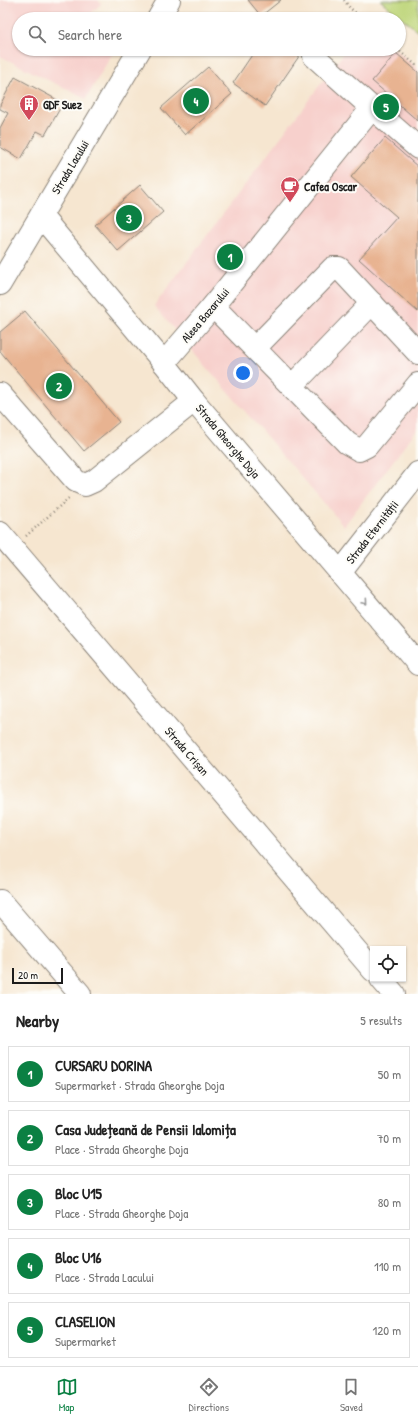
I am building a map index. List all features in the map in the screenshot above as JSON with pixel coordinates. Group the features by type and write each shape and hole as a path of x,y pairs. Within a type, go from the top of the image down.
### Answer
{"street":[{"name":"Strada Lacului","path":"0,284 136,56"},
{"path":"314,56 418,148"},
{"name":"Aleea Bazarului","path":"164,363 213,306 372,108"},
{"name":"Strada Gheorghe Doja","path":"41,216 194,401 418,664"},
{"path":"255,348 333,268 339,268 418,353"},
{"path":"292,386 372,303"},
{"path":"213,306 347,443 359,450 367,446 418,384"},
{"path":"0,394 76,481 85,485 94,481 194,401"},
{"name":"Strada Eternității","path":"340,573 418,473"},
{"name":"Strada Crișan","path":"6,540 370,966"},
{"path":"0,901 80,994"},
{"path":"384,982 394,994"}],"path":[{"path":"344,0 355,12"},
{"path":"406,56 418,67"},
{"path":"6,540 85,485"}],"shaded area":[{"path":"0,0 98,0 101,4 92,12 12,12 12,56 111,56 86,99 0,56"},
{"path":"342,56 403,56 418,69 418,428 344,526 154,306"}],"green space":[{"path":"380,0 418,0 418,31 406,21 406,12 395,12"}],"building":[{"path":"248,0 281,0 266,12 258,12"},
{"path":"251,56 299,56 265,106 233,83"},
{"path":"393,56 399,56 418,72 418,121 372,81"},
{"path":"208,67 232,94 185,135 161,108"},
{"name":"GDF Suez","path":"15,77 63,103 45,135 37,131 21,159 0,147 0,128 8,113 0,109 0,105"},
{"path":"385,138 418,167 418,312 359,259 397,217 351,177"},
{"path":"140,185 163,212 118,251 95,225"},
{"path":"25,311 119,422 84,451 0,351 0,332"}],"place":[{"name":"Bloc U16","path":"196,101"},
{"name":"CLASELION","path":"386,107"},
{"name":"GDF Suez","path":"29,121"},
{"name":"Cafea Oscar","path":"290,203"},
{"name":"Bloc U15","path":"129,218"},
{"name":"CURSARU DORINA","path":"230,257"},
{"name":"Casa Județeană de Pensii Ialomița","path":"59,386"}]}
